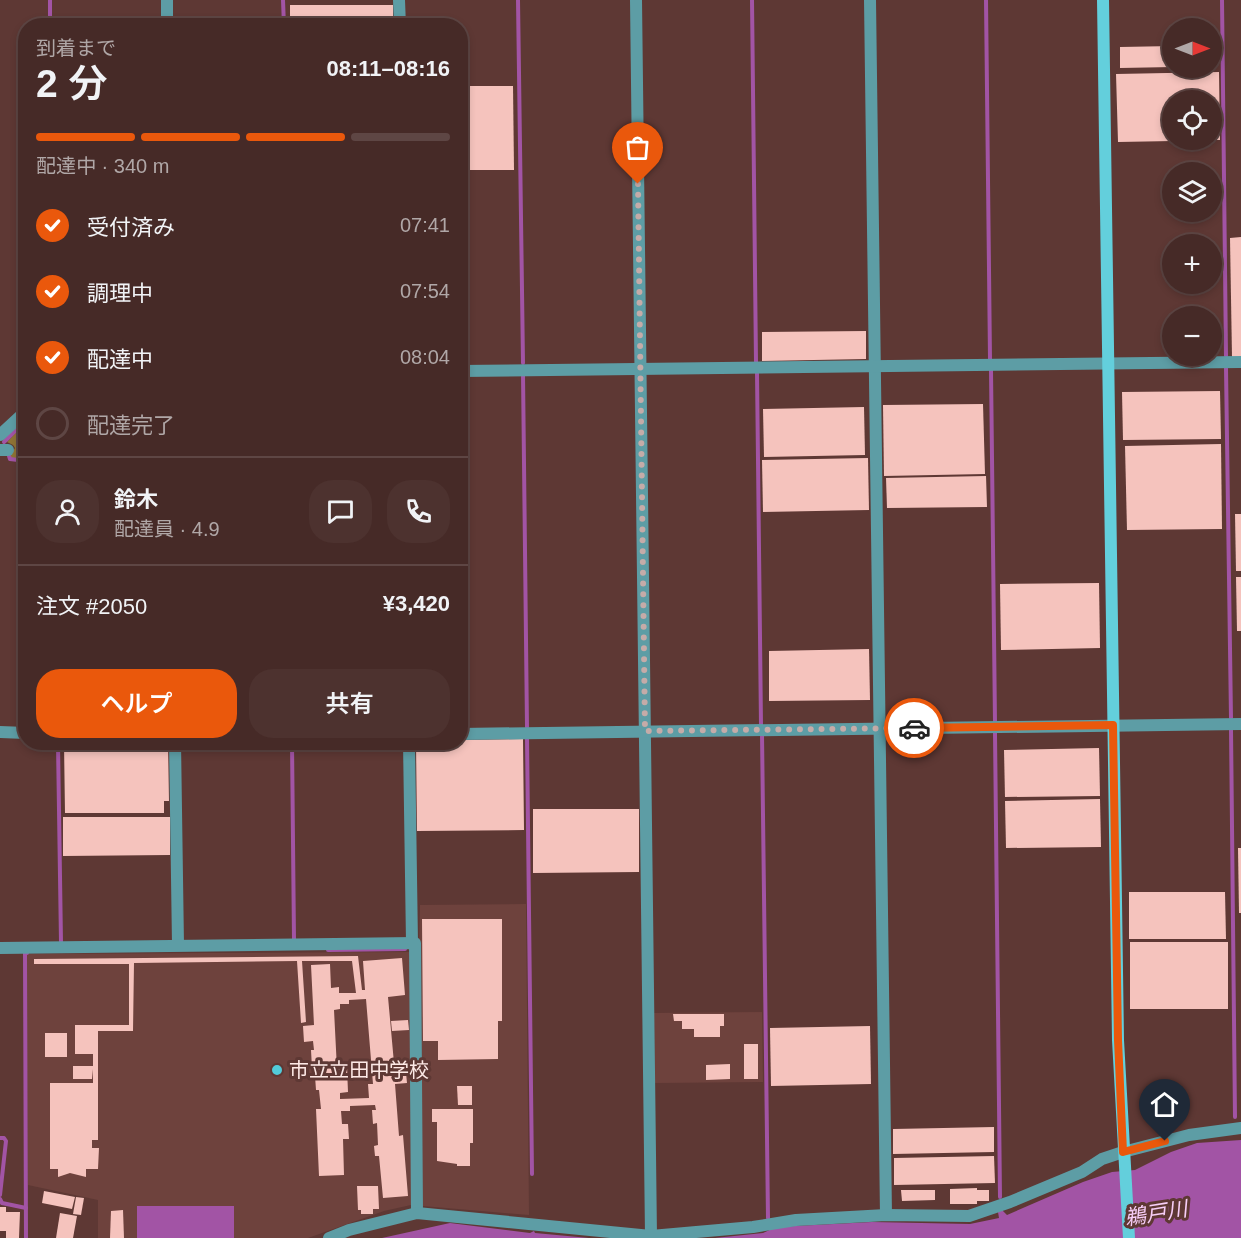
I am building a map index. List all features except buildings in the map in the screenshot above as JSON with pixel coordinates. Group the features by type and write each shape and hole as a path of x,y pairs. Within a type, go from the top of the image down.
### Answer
{"street":[{"path":"167,0 167,18"},
{"path":"399,0 400,18"},
{"path":"636,0 651,1236"},
{"path":"870,0 886,1215"},
{"path":"1103,0 1118,1040 1129,1238"},
{"path":"468,371 1241,362"},
{"path":"0,435 18,418"},
{"path":"468,734 1241,724"},
{"path":"0,732 18,733"},
{"path":"175,750 178,945"},
{"path":"409,750 412,944 415,944 417,1213"},
{"path":"0,948 412,944"},
{"path":"329,1238 349,1230 417,1213 651,1236 753,1227 796,1220 886,1215 969,1216 1071,1177 1102,1160 1123,1152 1189,1135 1241,1128"}],"shaded area":[{"path":"18,430 18,458 11,458 15,448 7,442"},
{"name":"市立立田中学校","path":"526,904 529,1215 411,1205 384,1211 308,1238 98,1238 98,1200 28,1185 26,954 419,952 420,905"},
{"path":"762,1012 763,1082 655,1083 654,1013"}],"water":[{"name":"鵜戸川","path":"1241,1140 1241,1238 715,1238 763,1233 776,1227 872,1222 970,1224 999,1218 998,1212 1002,1210 1007,1215 1112,1172 1135,1170 1171,1152 1197,1143"},
{"path":"137,1206 234,1206 234,1238 137,1238"},
{"path":"450,1223 530,1233 534,1231 535,1233 589,1238 382,1238"}],"waterway":[{"path":"50,0 50,18"},
{"path":"283,0 284,18"},
{"path":"518,0 523,363"},
{"path":"752,0 756,362"},
{"path":"986,0 990,359"},
{"path":"1222,0 1226,356"},
{"path":"1226,368 1231,718"},
{"path":"991,370 995,722"},
{"path":"757,372 761,725"},
{"path":"523,374 527,727"},
{"path":"4,442 18,428"},
{"path":"9,456 10,459 18,460"},
{"path":"1231,729 1235,1117"},
{"path":"995,733 1000,1197"},
{"path":"762,734 768,1218"},
{"path":"527,738 532,1174"},
{"path":"58,750 61,942"},
{"path":"292,750 294,940"},
{"path":"328,950 405,949"},
{"path":"26,1238 25,953 27,953"},
{"path":"0,1138 6,1141 0,1195"},
{"path":"0,1199 2,1203 26,1208"}],"way so far":[{"path":"638,184 645,731 914,728"}],"place":[{"name":"市立立田中学校","path":"277,1070"}],"route":[{"path":"914,728 1113,725 1118,1040 1123,1152 1165,1141"}]}
